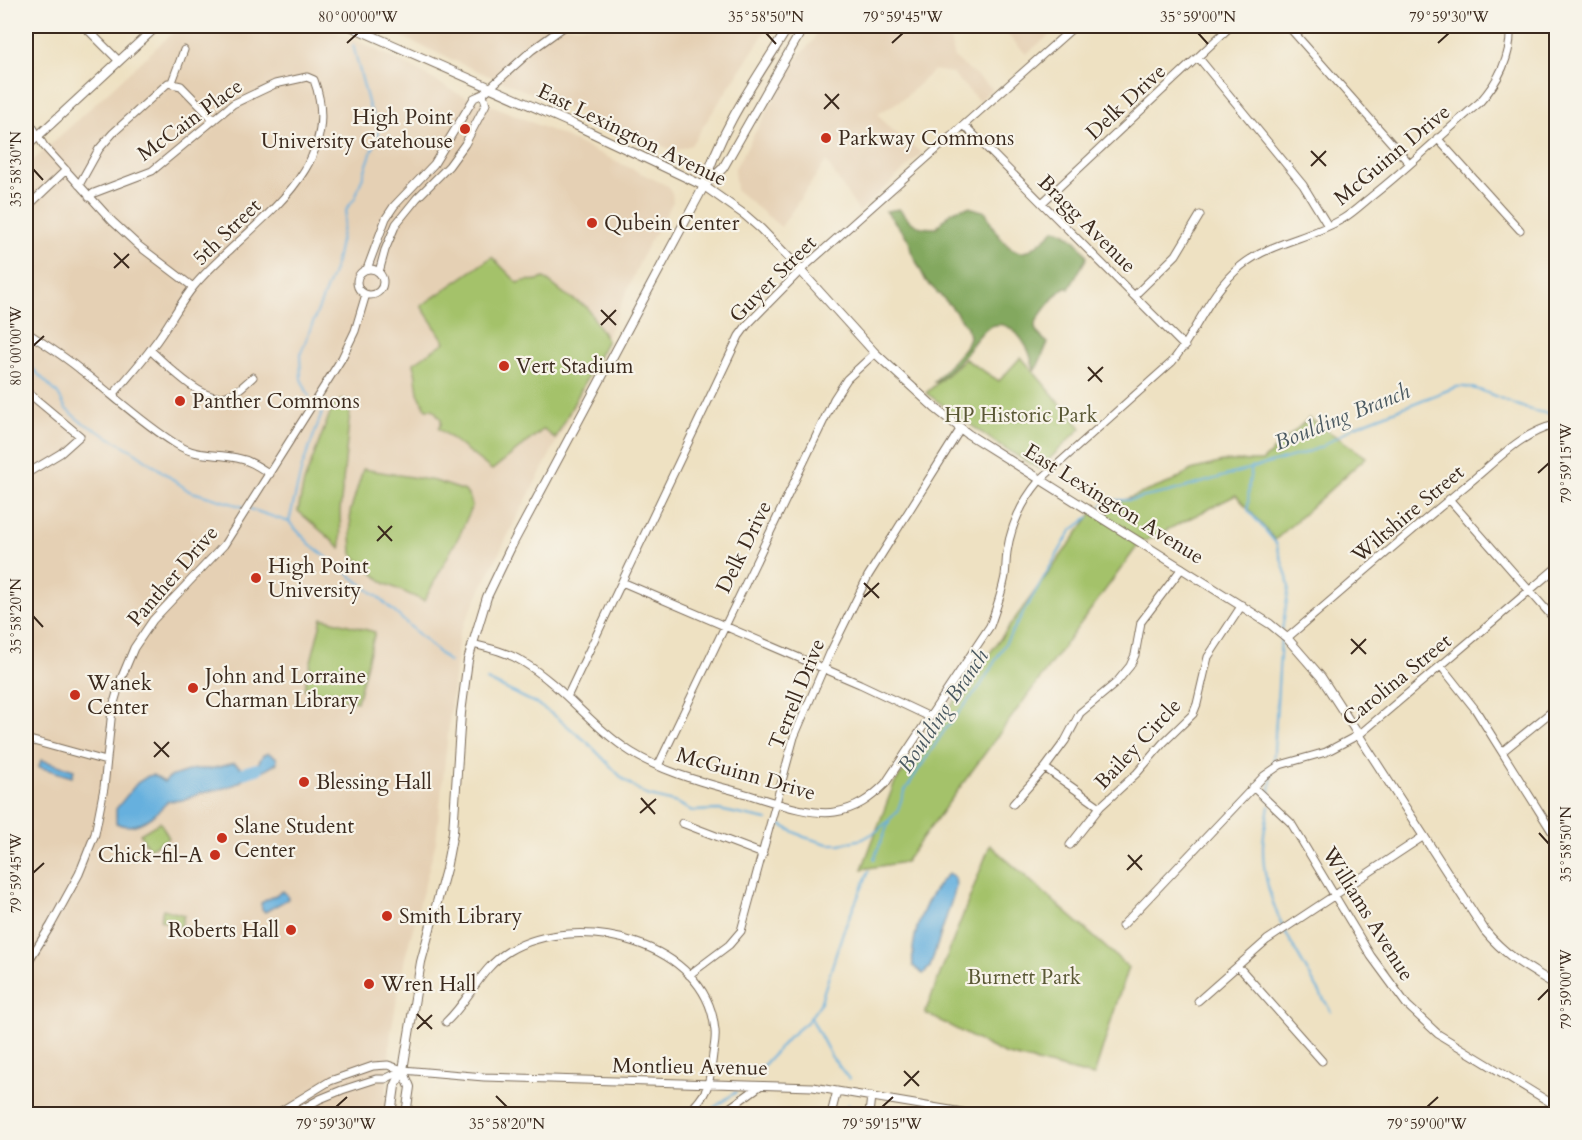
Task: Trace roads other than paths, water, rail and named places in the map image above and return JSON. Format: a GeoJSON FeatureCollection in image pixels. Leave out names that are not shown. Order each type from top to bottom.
{"type":"FeatureCollection","features":[{"type":"Feature","properties":{"kind":"main road"},"geometry":{"type":"LineString","coordinates":[[26,147],[157,26]]}},
{"type":"Feature","properties":{"kind":"main road","name":"East Lexington Avenue"},"geometry":{"type":"LineString","coordinates":[[350,26],[486,90],[575,125],[704,186],[749,219],[801,270],[875,353],[935,408],[1040,480],[1242,605],[1287,638],[1311,663],[1360,734],[1485,931],[1500,948],[1514,959],[1557,985]]}},
{"type":"Feature","properties":{"kind":"main road"},"geometry":{"type":"LineString","coordinates":[[391,1114],[395,1086],[403,1070],[421,962],[446,869],[453,832],[461,713],[472,644],[487,597],[512,545],[704,186],[711,161],[743,101],[789,26]]}},
{"type":"Feature","properties":{"kind":"main road"},"geometry":{"type":"LineString","coordinates":[[704,186],[723,168],[804,26]]}},
{"type":"Feature","properties":{"kind":"main road"},"geometry":{"type":"LineString","coordinates":[[403,1070],[410,1087],[406,1114]]}},
{"type":"Feature","properties":{"kind":"street"},"geometry":{"type":"LineString","coordinates":[[84,26],[119,61]]}},
{"type":"Feature","properties":{"kind":"street"},"geometry":{"type":"LineString","coordinates":[[367,269],[380,231],[394,206],[434,164],[474,98],[565,26]]}},
{"type":"Feature","properties":{"kind":"street","name":"Guyer Street"},"geometry":{"type":"LineString","coordinates":[[567,697],[739,336],[747,325],[801,270],[1075,26]]}},
{"type":"Feature","properties":{"kind":"street","name":"Delk Drive"},"geometry":{"type":"LineString","coordinates":[[1042,203],[1231,26]]}},
{"type":"Feature","properties":{"kind":"street"},"geometry":{"type":"LineString","coordinates":[[1288,26],[1410,164]]}},
{"type":"Feature","properties":{"kind":"street","name":"McGuinn Drive"},"geometry":{"type":"LineString","coordinates":[[472,644],[494,649],[524,662],[617,742],[658,766],[776,803],[823,813],[845,810],[862,803],[885,784],[990,626],[1000,598],[1007,550],[1018,515],[1027,496],[1040,480],[1172,362],[1185,347],[1211,299],[1240,267],[1275,245],[1313,234],[1344,218],[1479,103],[1491,90],[1505,62],[1509,47],[1510,26]]}},
{"type":"Feature","properties":{"kind":"street"},"geometry":{"type":"LineString","coordinates":[[79,185],[99,148],[112,133],[163,86],[172,82],[184,50]]}},
{"type":"Feature","properties":{"kind":"street"},"geometry":{"type":"LineString","coordinates":[[1198,57],[1303,185],[1328,226]]}},
{"type":"Feature","properties":{"kind":"street","name":"McCain Place"},"geometry":{"type":"LineString","coordinates":[[89,197],[152,171],[233,104],[256,91],[307,76],[312,78]]}},
{"type":"Feature","properties":{"kind":"street","name":"5th Street"},"geometry":{"type":"LineString","coordinates":[[113,395],[150,350],[193,287],[231,247],[280,204],[305,170],[315,150],[320,118],[320,103],[312,78]]}},
{"type":"Feature","properties":{"kind":"street"},"geometry":{"type":"LineString","coordinates":[[172,82],[187,91],[214,120]]}},
{"type":"Feature","properties":{"kind":"street"},"geometry":{"type":"LineString","coordinates":[[379,272],[390,236],[401,217],[449,166],[465,144],[486,104],[486,90]]}},
{"type":"Feature","properties":{"kind":"street"},"geometry":{"type":"LineString","coordinates":[[26,119],[44,146],[89,197],[139,246],[193,287]]}},
{"type":"Feature","properties":{"kind":"street","name":"Bragg Avenue"},"geometry":{"type":"LineString","coordinates":[[964,125],[1185,347]]}},
{"type":"Feature","properties":{"kind":"street"},"geometry":{"type":"LineString","coordinates":[[1437,138],[1520,230]]}},
{"type":"Feature","properties":{"kind":"street"},"geometry":{"type":"LineString","coordinates":[[26,208],[66,170]]}},
{"type":"Feature","properties":{"kind":"street"},"geometry":{"type":"LineString","coordinates":[[1135,295],[1176,255],[1200,215]]}},
{"type":"Feature","properties":{"kind":"street"},"geometry":{"type":"LineString","coordinates":[[371,268],[379,272],[383,280],[381,288],[375,294],[366,294],[359,290],[357,281],[359,273],[371,268]]}},
{"type":"Feature","properties":{"kind":"street","name":"Panther Drive"},"geometry":{"type":"LineString","coordinates":[[26,964],[51,925],[88,854],[101,810],[112,710],[120,679],[134,648],[153,620],[218,553],[240,520],[342,358],[355,331],[366,294]]}},
{"type":"Feature","properties":{"kind":"street"},"geometry":{"type":"LineString","coordinates":[[26,332],[58,352],[165,437],[191,452],[249,461],[270,474]]}},
{"type":"Feature","properties":{"kind":"street"},"geometry":{"type":"LineString","coordinates":[[150,350],[198,390],[209,396],[220,398],[233,393],[253,377]]}},
{"type":"Feature","properties":{"kind":"street","name":"Delk Drive"},"geometry":{"type":"LineString","coordinates":[[658,766],[834,399],[848,379],[875,353]]}},
{"type":"Feature","properties":{"kind":"street"},"geometry":{"type":"LineString","coordinates":[[26,391],[80,436],[61,453],[26,474]]}},
{"type":"Feature","properties":{"kind":"street","name":"Wiltshire Street"},"geometry":{"type":"LineString","coordinates":[[1287,638],[1524,439],[1547,427],[1557,425]]}},
{"type":"Feature","properties":{"kind":"street","name":"Terrell Drive"},"geometry":{"type":"LineString","coordinates":[[689,975],[729,945],[741,931],[794,737],[823,669],[868,576],[961,428]]}},
{"type":"Feature","properties":{"kind":"street"},"geometry":{"type":"LineString","coordinates":[[1449,500],[1557,621]]}},
{"type":"Feature","properties":{"kind":"street"},"geometry":{"type":"LineString","coordinates":[[1013,804],[1065,741],[1080,713],[1116,683],[1130,666],[1135,655],[1141,622],[1182,568]]}},
{"type":"Feature","properties":{"kind":"street","name":"Carolina Street"},"geometry":{"type":"LineString","coordinates":[[1122,926],[1264,776],[1280,765],[1326,752],[1360,734],[1557,568]]}},
{"type":"Feature","properties":{"kind":"street"},"geometry":{"type":"LineString","coordinates":[[622,582],[930,717]]}},
{"type":"Feature","properties":{"kind":"street","name":"Bailey Circle"},"geometry":{"type":"LineString","coordinates":[[1070,845],[1100,807],[1137,773],[1192,714],[1197,704],[1208,657],[1242,605]]}},
{"type":"Feature","properties":{"kind":"street"},"geometry":{"type":"LineString","coordinates":[[1441,666],[1475,709],[1557,838]]}},
{"type":"Feature","properties":{"kind":"street"},"geometry":{"type":"LineString","coordinates":[[1503,752],[1557,708]]}},
{"type":"Feature","properties":{"kind":"street"},"geometry":{"type":"LineString","coordinates":[[26,739],[106,761]]}},
{"type":"Feature","properties":{"kind":"street","name":"Bailey Circle"},"geometry":{"type":"LineString","coordinates":[[1045,768],[1100,807]]}},
{"type":"Feature","properties":{"kind":"street","name":"Williams Avenue"},"geometry":{"type":"LineString","coordinates":[[1253,787],[1291,823],[1371,956],[1407,1005],[1438,1034],[1557,1106]]}},
{"type":"Feature","properties":{"kind":"street"},"geometry":{"type":"LineString","coordinates":[[682,823],[763,854]]}},
{"type":"Feature","properties":{"kind":"street"},"geometry":{"type":"LineString","coordinates":[[1198,1001],[1267,940],[1424,836]]}},
{"type":"Feature","properties":{"kind":"street"},"geometry":{"type":"LineString","coordinates":[[446,1022],[455,1015],[475,984],[500,957],[526,942],[543,937],[579,933],[623,938],[659,953],[689,975],[705,997],[715,1034],[709,1085],[704,1097],[687,1114]]}},
{"type":"Feature","properties":{"kind":"street"},"geometry":{"type":"LineString","coordinates":[[1238,966],[1322,1061]]}},
{"type":"Feature","properties":{"kind":"street","name":"Montlieu Avenue"},"geometry":{"type":"LineString","coordinates":[[276,1114],[314,1090],[349,1073],[373,1066],[387,1065],[403,1070],[484,1077],[813,1087],[974,1114]]}},
{"type":"Feature","properties":{"kind":"street"},"geometry":{"type":"LineString","coordinates":[[293,1114],[335,1092],[376,1079],[385,1079],[403,1070]]}},
{"type":"Feature","properties":{"kind":"street"},"geometry":{"type":"LineString","coordinates":[[721,1114],[761,1085]]}},
{"type":"Feature","properties":{"kind":"street"},"geometry":{"type":"LineString","coordinates":[[831,1114],[837,1091]]}},
{"type":"Feature","properties":{"kind":"street"},"geometry":{"type":"LineString","coordinates":[[869,1114],[871,1096]]}},
{"type":"Feature","properties":{"kind":"water"},"geometry":{"type":"Polygon","coordinates":[[[268,753],[276,757],[277,763],[266,770],[259,771],[256,767],[263,755],[268,753]]]}},
{"type":"Feature","properties":{"kind":"water"},"geometry":{"type":"Polygon","coordinates":[[[41,760],[74,770],[72,777],[39,767],[41,760]]]}},
{"type":"Feature","properties":{"kind":"water"},"geometry":{"type":"Polygon","coordinates":[[[234,763],[243,770],[245,776],[242,781],[225,788],[168,801],[151,817],[138,824],[130,826],[116,823],[116,809],[137,783],[148,776],[153,775],[164,782],[170,777],[194,769],[210,769],[234,763]]]}},
{"type":"Feature","properties":{"kind":"water"},"geometry":{"type":"Polygon","coordinates":[[[949,873],[955,878],[956,887],[930,967],[923,974],[913,966],[917,928],[933,892],[949,873]]]}},
{"type":"Feature","properties":{"kind":"water"},"geometry":{"type":"Polygon","coordinates":[[[283,891],[288,899],[265,912],[262,909],[261,903],[283,891]]]}},
{"type":"Feature","properties":{"kind":"waterway"},"geometry":{"type":"LineString","coordinates":[[309,396],[301,379],[300,355],[334,270],[347,208],[355,198],[377,137],[378,128],[369,106],[353,45]]}},
{"type":"Feature","properties":{"kind":"waterway","name":"Boulding Branch"},"geometry":{"type":"LineString","coordinates":[[26,362],[58,394],[66,409],[80,421],[135,452],[189,491],[244,507]]}},
{"type":"Feature","properties":{"kind":"waterway","name":"Boulding Branch"},"geometry":{"type":"LineString","coordinates":[[1102,505],[1114,500],[1130,500],[1169,492],[1305,453],[1321,447],[1355,426],[1456,387],[1480,390],[1530,410],[1556,413]]}},
{"type":"Feature","properties":{"kind":"waterway"},"geometry":{"type":"LineString","coordinates":[[289,522],[302,467],[322,413]]}},
{"type":"Feature","properties":{"kind":"waterway"},"geometry":{"type":"LineString","coordinates":[[1252,467],[1248,510],[1276,543],[1289,587],[1282,630]]}},
{"type":"Feature","properties":{"kind":"waterway","name":"Boulding Branch"},"geometry":{"type":"LineString","coordinates":[[250,509],[289,522],[311,545],[378,597],[449,662]]}},
{"type":"Feature","properties":{"kind":"waterway","name":"Boulding Branch"},"geometry":{"type":"LineString","coordinates":[[777,823],[804,837],[828,844],[840,844],[863,839],[877,831],[890,819],[897,812],[904,792],[946,728],[981,685],[1071,531],[1089,517]]}},
{"type":"Feature","properties":{"kind":"waterway"},"geometry":{"type":"LineString","coordinates":[[1273,767],[1281,638]]}},
{"type":"Feature","properties":{"kind":"waterway","name":"Boulding Branch"},"geometry":{"type":"LineString","coordinates":[[487,680],[535,703],[555,716],[587,742],[623,779],[646,795],[677,803],[692,811],[719,810],[767,820]]}},
{"type":"Feature","properties":{"kind":"waterway"},"geometry":{"type":"LineString","coordinates":[[243,773],[257,769]]}},
{"type":"Feature","properties":{"kind":"waterway"},"geometry":{"type":"LineString","coordinates":[[1269,800],[1272,773]]}},
{"type":"Feature","properties":{"kind":"waterway"},"geometry":{"type":"LineString","coordinates":[[1269,806],[1263,847],[1264,870],[1269,891],[1286,933],[1331,1012]]}},
{"type":"Feature","properties":{"kind":"waterway"},"geometry":{"type":"LineString","coordinates":[[874,859],[889,822]]}},
{"type":"Feature","properties":{"kind":"waterway"},"geometry":{"type":"LineString","coordinates":[[752,1078],[789,1037],[807,1022],[820,1004],[843,932],[869,871]]}},
{"type":"Feature","properties":{"kind":"waterway"},"geometry":{"type":"LineString","coordinates":[[811,1018],[831,1056],[849,1079]]}},
{"type":"Feature","properties":{"kind":"waterway"},"geometry":{"type":"LineString","coordinates":[[705,1114],[736,1092]]}},
{"type":"Feature","properties":{"kind":"waterway"},"geometry":{"type":"LineString","coordinates":[[845,1114],[848,1104]]}},
{"type":"Feature","properties":{"kind":"place","name":"High Point University Gatehouse"},"geometry":{"type":"Point","coordinates":[465,129]}},
{"type":"Feature","properties":{"kind":"place","name":"Parkway Commons"},"geometry":{"type":"Point","coordinates":[826,138]}},
{"type":"Feature","properties":{"kind":"place","name":"Qubein Center"},"geometry":{"type":"Point","coordinates":[592,223]}},
{"type":"Feature","properties":{"kind":"place","name":"Vert Stadium"},"geometry":{"type":"Point","coordinates":[504,366]}},
{"type":"Feature","properties":{"kind":"place","name":"Panther Commons"},"geometry":{"type":"Point","coordinates":[180,401]}},
{"type":"Feature","properties":{"kind":"place","name":"High Point University"},"geometry":{"type":"Point","coordinates":[256,578]}},
{"type":"Feature","properties":{"kind":"place","name":"John and Lorraine Charman Library"},"geometry":{"type":"Point","coordinates":[193,688]}},
{"type":"Feature","properties":{"kind":"place","name":"Wanek Center"},"geometry":{"type":"Point","coordinates":[75,695]}},
{"type":"Feature","properties":{"kind":"place","name":"Blessing Hall"},"geometry":{"type":"Point","coordinates":[304,782]}},
{"type":"Feature","properties":{"kind":"place","name":"Slane Student Center"},"geometry":{"type":"Point","coordinates":[222,838]}},
{"type":"Feature","properties":{"kind":"place","name":"Chick-fil-A"},"geometry":{"type":"Point","coordinates":[215,855]}},
{"type":"Feature","properties":{"kind":"place","name":"Smith Library"},"geometry":{"type":"Point","coordinates":[387,916]}},
{"type":"Feature","properties":{"kind":"place","name":"Roberts Hall"},"geometry":{"type":"Point","coordinates":[291,930]}},
{"type":"Feature","properties":{"kind":"place","name":"Wren Hall"},"geometry":{"type":"Point","coordinates":[369,984]}},
{"type":"Feature","properties":{"kind":"park label","name":"HP Historic Park"},"geometry":{"type":"Point","coordinates":[1021,415]}},
{"type":"Feature","properties":{"kind":"park label","name":"Burnett Park"},"geometry":{"type":"Point","coordinates":[1024,977]}}]}
